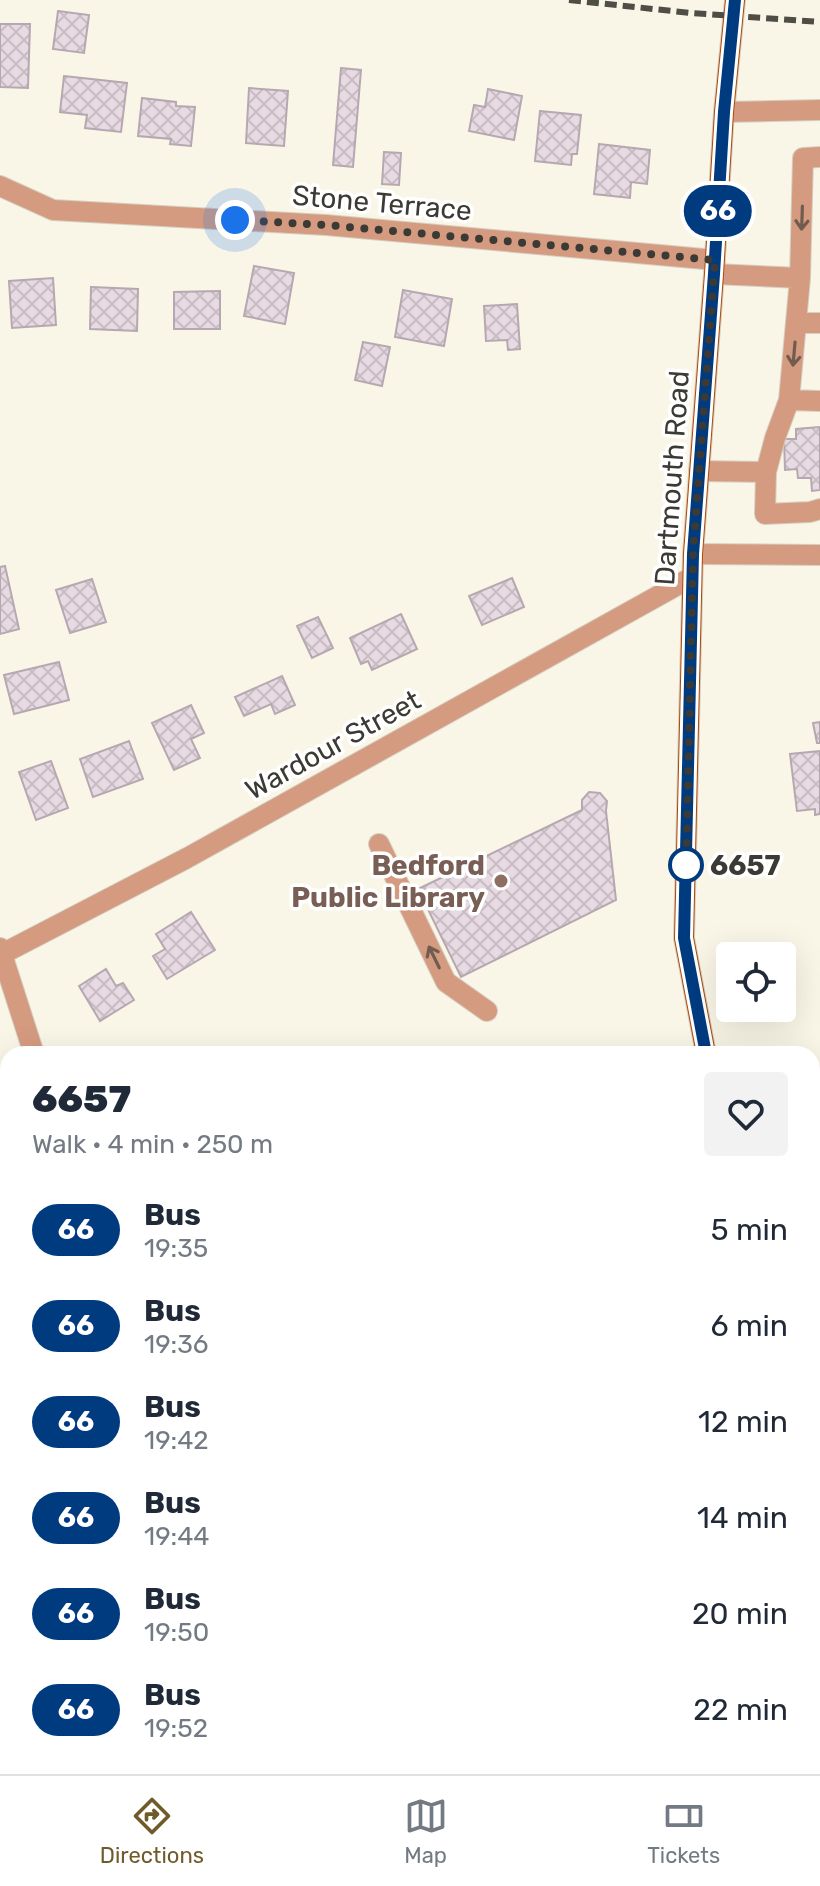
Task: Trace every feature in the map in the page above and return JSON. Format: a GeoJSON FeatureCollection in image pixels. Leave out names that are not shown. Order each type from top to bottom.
{"type":"FeatureCollection","features":[{"type":"Feature","properties":{"kind":"main road","name":"Dartmouth Road"},"geometry":{"type":"LineString","coordinates":[[704,1046],[684,938],[692,577],[724,112],[735,0]]}},
{"type":"Feature","properties":{"kind":"street"},"geometry":{"type":"LineString","coordinates":[[724,112],[820,110]]}},
{"type":"Feature","properties":{"kind":"street"},"geometry":{"type":"LineString","coordinates":[[820,157],[803,158],[800,278],[789,400],[766,472],[765,514],[820,509]]}},
{"type":"Feature","properties":{"kind":"street","name":"Stone Terrace"},"geometry":{"type":"LineString","coordinates":[[0,186],[53,210],[326,225],[800,278]]}},
{"type":"Feature","properties":{"kind":"street"},"geometry":{"type":"LineString","coordinates":[[796,323],[820,323]]}},
{"type":"Feature","properties":{"kind":"street"},"geometry":{"type":"LineString","coordinates":[[789,400],[820,401]]}},
{"type":"Feature","properties":{"kind":"street"},"geometry":{"type":"LineString","coordinates":[[699,471],[766,472]]}},
{"type":"Feature","properties":{"kind":"street"},"geometry":{"type":"LineString","coordinates":[[693,554],[820,555]]}},
{"type":"Feature","properties":{"kind":"street","name":"Wardour Street"},"geometry":{"type":"LineString","coordinates":[[1,953],[187,858],[692,577]]}},
{"type":"Feature","properties":{"kind":"street"},"geometry":{"type":"LineString","coordinates":[[379,844],[446,982],[487,1011]]}},
{"type":"Feature","properties":{"kind":"street"},"geometry":{"type":"LineString","coordinates":[[1,953],[31,1046]]}},
{"type":"Feature","properties":{"kind":"building"},"geometry":{"type":"Polygon","coordinates":[[[58,11],[89,15],[84,53],[53,49],[58,11]]]}},
{"type":"Feature","properties":{"kind":"building"},"geometry":{"type":"Polygon","coordinates":[[[0,24],[30,24],[28,88],[0,87],[0,24]]]}},
{"type":"Feature","properties":{"kind":"building"},"geometry":{"type":"Polygon","coordinates":[[[341,68],[361,70],[353,167],[333,165],[341,68]]]}},
{"type":"Feature","properties":{"kind":"building"},"geometry":{"type":"Polygon","coordinates":[[[64,76],[127,83],[121,132],[85,128],[87,115],[60,112],[64,76]]]}},
{"type":"Feature","properties":{"kind":"building"},"geometry":{"type":"Polygon","coordinates":[[[249,88],[288,91],[284,146],[246,143],[249,88]]]}},
{"type":"Feature","properties":{"kind":"building"},"geometry":{"type":"Polygon","coordinates":[[[488,89],[522,96],[514,140],[469,131],[474,105],[485,107],[488,89]]]}},
{"type":"Feature","properties":{"kind":"building"},"geometry":{"type":"Polygon","coordinates":[[[142,98],[195,107],[191,146],[170,144],[171,139],[138,136],[142,98]]]}},
{"type":"Feature","properties":{"kind":"building"},"geometry":{"type":"Polygon","coordinates":[[[540,111],[581,115],[577,154],[572,154],[571,165],[535,161],[540,111]]]}},
{"type":"Feature","properties":{"kind":"building"},"geometry":{"type":"Polygon","coordinates":[[[599,144],[650,150],[647,184],[631,182],[630,198],[594,194],[599,144]]]}},
{"type":"Feature","properties":{"kind":"building"},"geometry":{"type":"Polygon","coordinates":[[[384,152],[401,153],[399,185],[382,184],[384,152]]]}},
{"type":"Feature","properties":{"kind":"building"},"geometry":{"type":"Polygon","coordinates":[[[254,266],[294,273],[285,324],[244,316],[254,266]]]}},
{"type":"Feature","properties":{"kind":"building"},"geometry":{"type":"Polygon","coordinates":[[[53,278],[56,325],[12,328],[9,281],[53,278]]]}},
{"type":"Feature","properties":{"kind":"building"},"geometry":{"type":"Polygon","coordinates":[[[91,287],[138,289],[137,331],[90,329],[91,287]]]}},
{"type":"Feature","properties":{"kind":"building"},"geometry":{"type":"Polygon","coordinates":[[[403,290],[452,299],[444,346],[395,337],[403,290]]]}},
{"type":"Feature","properties":{"kind":"building"},"geometry":{"type":"Polygon","coordinates":[[[220,291],[220,329],[174,329],[174,292],[220,291]]]}},
{"type":"Feature","properties":{"kind":"building"},"geometry":{"type":"Polygon","coordinates":[[[517,304],[520,349],[508,350],[507,340],[486,341],[484,306],[517,304]]]}},
{"type":"Feature","properties":{"kind":"building"},"geometry":{"type":"Polygon","coordinates":[[[363,342],[390,347],[382,386],[355,380],[363,342]]]}},
{"type":"Feature","properties":{"kind":"building"},"geometry":{"type":"Polygon","coordinates":[[[820,427],[820,490],[812,491],[811,478],[798,478],[797,469],[785,470],[784,439],[796,439],[796,429],[820,427]]]}},
{"type":"Feature","properties":{"kind":"building"},"geometry":{"type":"Polygon","coordinates":[[[5,566],[19,629],[0,634],[0,567],[5,566]]]}},
{"type":"Feature","properties":{"kind":"building"},"geometry":{"type":"Polygon","coordinates":[[[512,578],[524,607],[482,625],[469,596],[512,578]]]}},
{"type":"Feature","properties":{"kind":"building"},"geometry":{"type":"Polygon","coordinates":[[[92,579],[106,622],[70,633],[56,590],[92,579]]]}},
{"type":"Feature","properties":{"kind":"building"},"geometry":{"type":"Polygon","coordinates":[[[401,614],[417,649],[372,670],[368,661],[361,664],[350,638],[401,614]]]}},
{"type":"Feature","properties":{"kind":"building"},"geometry":{"type":"Polygon","coordinates":[[[318,617],[333,648],[312,658],[297,626],[318,617]]]}},
{"type":"Feature","properties":{"kind":"building"},"geometry":{"type":"Polygon","coordinates":[[[59,662],[69,700],[14,714],[4,675],[59,662]]]}},
{"type":"Feature","properties":{"kind":"building"},"geometry":{"type":"Polygon","coordinates":[[[282,676],[295,705],[275,714],[271,704],[244,716],[235,697],[282,676]]]}},
{"type":"Feature","properties":{"kind":"building"},"geometry":{"type":"Polygon","coordinates":[[[191,705],[204,733],[191,739],[200,758],[174,770],[152,723],[191,705]]]}},
{"type":"Feature","properties":{"kind":"building"},"geometry":{"type":"Polygon","coordinates":[[[820,722],[820,743],[817,743],[813,723],[820,722]]]}},
{"type":"Feature","properties":{"kind":"building"},"geometry":{"type":"Polygon","coordinates":[[[129,741],[143,779],[93,797],[80,759],[129,741]]]}},
{"type":"Feature","properties":{"kind":"building"},"geometry":{"type":"Polygon","coordinates":[[[820,751],[820,814],[815,815],[815,809],[797,811],[790,754],[820,751]]]}},
{"type":"Feature","properties":{"kind":"building"},"geometry":{"type":"Polygon","coordinates":[[[51,761],[68,808],[36,820],[19,772],[51,761]]]}},
{"type":"Feature","properties":{"kind":"building"},"geometry":{"type":"Polygon","coordinates":[[[589,792],[600,793],[607,801],[616,900],[461,977],[418,889],[582,810],[582,800],[589,792]]]}},
{"type":"Feature","properties":{"kind":"building"},"geometry":{"type":"Polygon","coordinates":[[[191,912],[215,950],[167,979],[153,956],[165,949],[156,934],[191,912]]]}},
{"type":"Feature","properties":{"kind":"building"},"geometry":{"type":"Polygon","coordinates":[[[106,969],[116,986],[123,983],[134,1000],[100,1021],[79,986],[106,969]]]}},
{"type":"Feature","properties":{"kind":"railway"},"geometry":{"type":"LineString","coordinates":[[569,0],[820,22]]}},
{"type":"Feature","properties":{"kind":"bus line","name":"66"},"geometry":{"type":"LineString","coordinates":[[704,1046],[684,938],[693,554],[724,112],[735,0]]}},
{"type":"Feature","properties":{"kind":"place","name":"6657"},"geometry":{"type":"Point","coordinates":[686,865]}},
{"type":"Feature","properties":{"kind":"place","name":"Bedford Public Library"},"geometry":{"type":"Point","coordinates":[501,881]}},
{"type":"Feature","properties":{"kind":"route"},"geometry":{"type":"LineString","coordinates":[[235,220],[326,225],[715,260],[693,554],[686,878],[686,865]]}}]}
